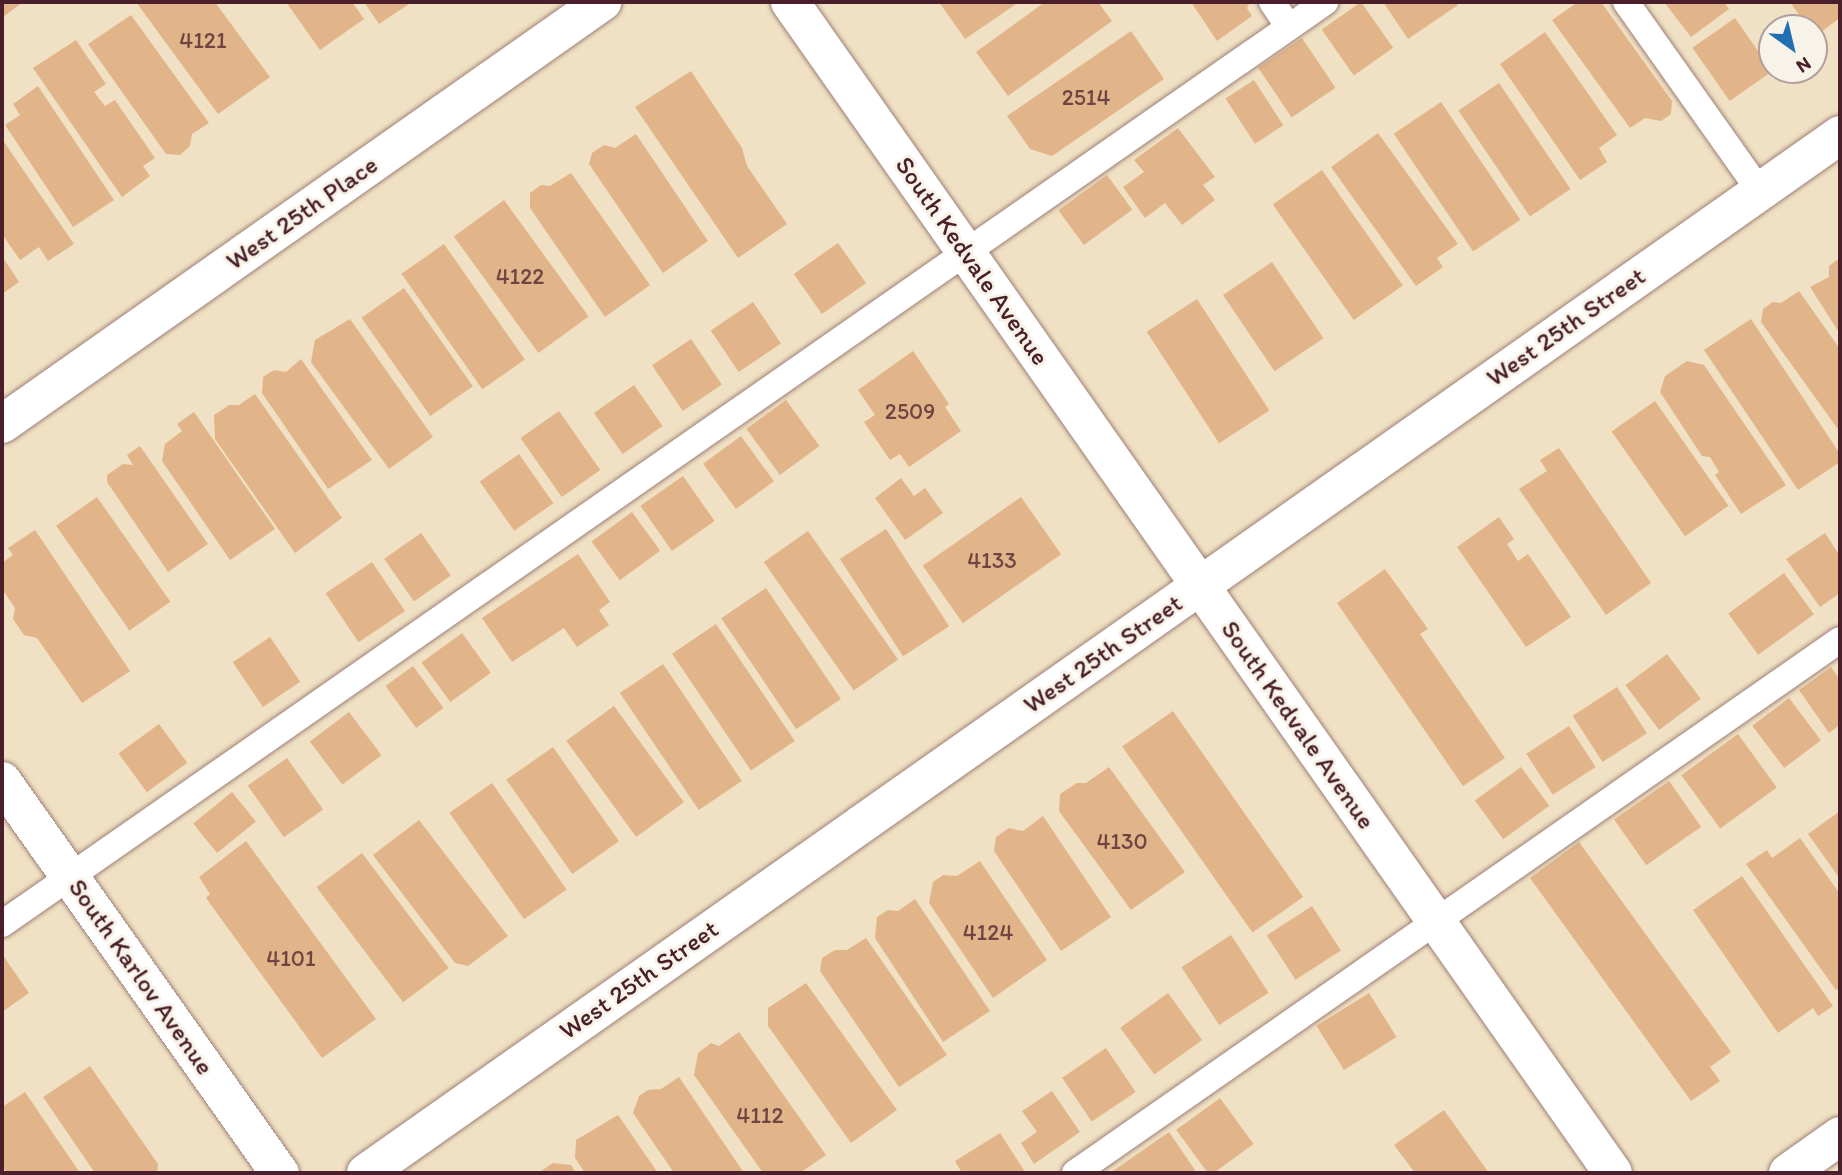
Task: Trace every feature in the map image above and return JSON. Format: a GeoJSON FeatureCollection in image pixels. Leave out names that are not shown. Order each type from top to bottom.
{"type":"FeatureCollection","features":[{"type":"Feature","properties":{"kind":"street","name":"West 25th Place"},"geometry":{"type":"LineString","coordinates":[[2,424],[602,2]]}},
{"type":"Feature","properties":{"kind":"street","name":"South Kedvale Avenue"},"geometry":{"type":"LineString","coordinates":[[790,2],[1613,1173]]}},
{"type":"Feature","properties":{"kind":"street","name":"West 25th Street"},"geometry":{"type":"LineString","coordinates":[[366,1173],[1840,135]]}},
{"type":"Feature","properties":{"kind":"street","name":"South Karlov Avenue"},"geometry":{"type":"LineString","coordinates":[[2,781],[280,1173]]}},
{"type":"Feature","properties":{"kind":"street"},"geometry":{"type":"LineString","coordinates":[[1788,1173],[1840,1136]]}},
{"type":"Feature","properties":{"kind":"lane"},"geometry":{"type":"LineString","coordinates":[[1272,2],[1289,27]]}},
{"type":"Feature","properties":{"kind":"lane"},"geometry":{"type":"LineString","coordinates":[[2,924],[1325,2]]}},
{"type":"Feature","properties":{"kind":"lane"},"geometry":{"type":"LineString","coordinates":[[1626,2],[1760,191]]}},
{"type":"Feature","properties":{"kind":"lane"},"geometry":{"type":"LineString","coordinates":[[1075,1173],[1840,640]]}},
{"type":"Feature","properties":{"kind":"building"},"geometry":{"type":"Polygon","coordinates":[[[2,2],[23,2],[3,17],[2,2]]]}},
{"type":"Feature","properties":{"kind":"building"},"geometry":{"type":"Polygon","coordinates":[[[136,2],[215,2],[270,77],[218,114],[136,2]]]}},
{"type":"Feature","properties":{"kind":"building"},"geometry":{"type":"Polygon","coordinates":[[[286,2],[352,2],[364,19],[320,50],[286,2]]]}},
{"type":"Feature","properties":{"kind":"building"},"geometry":{"type":"Polygon","coordinates":[[[364,2],[412,2],[379,24],[364,2]]]}},
{"type":"Feature","properties":{"kind":"building"},"geometry":{"type":"Polygon","coordinates":[[[939,2],[1019,2],[965,39],[939,2]]]}},
{"type":"Feature","properties":{"kind":"building"},"geometry":{"type":"Polygon","coordinates":[[[1045,2],[1098,2],[1112,21],[1008,96],[976,52],[1045,2]]]}},
{"type":"Feature","properties":{"kind":"building"},"geometry":{"type":"Polygon","coordinates":[[[1191,2],[1250,2],[1247,8],[1252,16],[1217,41],[1191,2]]]}},
{"type":"Feature","properties":{"kind":"building"},"geometry":{"type":"Polygon","coordinates":[[[1361,2],[1393,48],[1354,75],[1322,30],[1361,2]]]}},
{"type":"Feature","properties":{"kind":"building"},"geometry":{"type":"Polygon","coordinates":[[[1383,2],[1456,2],[1458,5],[1408,39],[1383,2]]]}},
{"type":"Feature","properties":{"kind":"building"},"geometry":{"type":"Polygon","coordinates":[[[1578,2],[1601,2],[1672,101],[1671,114],[1661,121],[1645,118],[1630,128],[1552,20],[1578,2]]]}},
{"type":"Feature","properties":{"kind":"building"},"geometry":{"type":"Polygon","coordinates":[[[1664,2],[1724,2],[1729,9],[1691,37],[1664,2]]]}},
{"type":"Feature","properties":{"kind":"building"},"geometry":{"type":"Polygon","coordinates":[[[1790,2],[1840,2],[1840,18],[1828,27],[1828,14],[1798,14],[1790,2]]]}},
{"type":"Feature","properties":{"kind":"building"},"geometry":{"type":"Polygon","coordinates":[[[131,15],[209,123],[192,134],[190,146],[180,155],[166,154],[88,44],[131,15]]]}},
{"type":"Feature","properties":{"kind":"building"},"geometry":{"type":"Polygon","coordinates":[[[1735,18],[1758,51],[1758,81],[1730,101],[1692,48],[1735,18]]]}},
{"type":"Feature","properties":{"kind":"building"},"geometry":{"type":"Polygon","coordinates":[[[1131,31],[1164,79],[1052,156],[1030,149],[1007,116],[1131,31]]]}},
{"type":"Feature","properties":{"kind":"building"},"geometry":{"type":"Polygon","coordinates":[[[1545,32],[1617,135],[1599,148],[1607,162],[1580,180],[1500,64],[1545,32]]]}},
{"type":"Feature","properties":{"kind":"building"},"geometry":{"type":"Polygon","coordinates":[[[1302,38],[1336,88],[1292,117],[1258,68],[1302,38]]]}},
{"type":"Feature","properties":{"kind":"building"},"geometry":{"type":"Polygon","coordinates":[[[76,40],[106,84],[94,92],[105,106],[115,100],[155,158],[143,166],[150,176],[122,197],[33,68],[76,40]]]}},
{"type":"Feature","properties":{"kind":"building"},"geometry":{"type":"Polygon","coordinates":[[[691,71],[742,148],[747,166],[787,224],[738,258],[635,107],[691,71]]]}},
{"type":"Feature","properties":{"kind":"building"},"geometry":{"type":"Polygon","coordinates":[[[1254,80],[1283,125],[1255,144],[1225,99],[1254,80]]]}},
{"type":"Feature","properties":{"kind":"building"},"geometry":{"type":"Polygon","coordinates":[[[1499,83],[1571,189],[1530,217],[1458,110],[1499,83]]]}},
{"type":"Feature","properties":{"kind":"building"},"geometry":{"type":"Polygon","coordinates":[[[38,86],[114,200],[73,227],[5,125],[20,115],[13,104],[38,86]]]}},
{"type":"Feature","properties":{"kind":"building"},"geometry":{"type":"Polygon","coordinates":[[[1441,102],[1520,220],[1473,252],[1394,134],[1441,102]]]}},
{"type":"Feature","properties":{"kind":"building"},"geometry":{"type":"Polygon","coordinates":[[[1178,128],[1215,177],[1203,185],[1215,200],[1182,225],[1165,203],[1145,218],[1123,187],[1144,172],[1134,160],[1178,128]]]}},
{"type":"Feature","properties":{"kind":"building"},"geometry":{"type":"Polygon","coordinates":[[[1378,133],[1458,244],[1437,258],[1443,267],[1416,286],[1331,167],[1378,133]]]}},
{"type":"Feature","properties":{"kind":"building"},"geometry":{"type":"Polygon","coordinates":[[[636,134],[708,241],[663,273],[589,164],[592,153],[604,145],[615,148],[636,134]]]}},
{"type":"Feature","properties":{"kind":"building"},"geometry":{"type":"Polygon","coordinates":[[[2,139],[74,244],[48,261],[39,247],[20,260],[2,234],[2,139]]]}},
{"type":"Feature","properties":{"kind":"building"},"geometry":{"type":"Polygon","coordinates":[[[1322,170],[1403,286],[1354,320],[1273,204],[1322,170]]]}},
{"type":"Feature","properties":{"kind":"building"},"geometry":{"type":"Polygon","coordinates":[[[571,173],[650,285],[605,317],[530,208],[530,193],[541,185],[550,186],[571,173]]]}},
{"type":"Feature","properties":{"kind":"building"},"geometry":{"type":"Polygon","coordinates":[[[1107,175],[1132,210],[1084,245],[1058,210],[1107,175]]]}},
{"type":"Feature","properties":{"kind":"building"},"geometry":{"type":"Polygon","coordinates":[[[504,200],[589,316],[538,353],[454,236],[504,200]]]}},
{"type":"Feature","properties":{"kind":"building"},"geometry":{"type":"Polygon","coordinates":[[[838,243],[866,283],[822,314],[794,274],[838,243]]]}},
{"type":"Feature","properties":{"kind":"building"},"geometry":{"type":"Polygon","coordinates":[[[444,244],[525,360],[482,389],[401,274],[444,244]]]}},
{"type":"Feature","properties":{"kind":"building"},"geometry":{"type":"Polygon","coordinates":[[[2,256],[19,282],[2,294],[2,256]]]}},
{"type":"Feature","properties":{"kind":"building"},"geometry":{"type":"Polygon","coordinates":[[[1837,260],[1840,262],[1840,334],[1810,287],[1829,277],[1829,266],[1837,260]]]}},
{"type":"Feature","properties":{"kind":"building"},"geometry":{"type":"Polygon","coordinates":[[[1272,262],[1323,338],[1275,371],[1223,295],[1272,262]]]}},
{"type":"Feature","properties":{"kind":"building"},"geometry":{"type":"Polygon","coordinates":[[[404,288],[473,386],[430,416],[361,318],[404,288]]]}},
{"type":"Feature","properties":{"kind":"building"},"geometry":{"type":"Polygon","coordinates":[[[1799,291],[1840,349],[1840,432],[1761,322],[1763,309],[1773,302],[1781,303],[1799,291]]]}},
{"type":"Feature","properties":{"kind":"building"},"geometry":{"type":"Polygon","coordinates":[[[1197,299],[1269,411],[1219,443],[1147,332],[1197,299]]]}},
{"type":"Feature","properties":{"kind":"building"},"geometry":{"type":"Polygon","coordinates":[[[753,302],[781,343],[739,372],[711,331],[753,302]]]}},
{"type":"Feature","properties":{"kind":"building"},"geometry":{"type":"Polygon","coordinates":[[[350,319],[433,437],[389,469],[311,362],[315,340],[350,319]]]}},
{"type":"Feature","properties":{"kind":"building"},"geometry":{"type":"Polygon","coordinates":[[[1751,319],[1840,454],[1840,462],[1798,490],[1704,350],[1751,319]]]}},
{"type":"Feature","properties":{"kind":"building"},"geometry":{"type":"Polygon","coordinates":[[[691,339],[722,385],[683,411],[652,365],[691,339]]]}},
{"type":"Feature","properties":{"kind":"building"},"geometry":{"type":"Polygon","coordinates":[[[913,351],[949,404],[945,407],[961,431],[909,467],[900,454],[890,460],[864,422],[875,415],[858,390],[913,351]]]}},
{"type":"Feature","properties":{"kind":"building"},"geometry":{"type":"Polygon","coordinates":[[[301,359],[372,460],[328,489],[262,393],[263,377],[274,370],[286,372],[301,359]]]}},
{"type":"Feature","properties":{"kind":"building"},"geometry":{"type":"Polygon","coordinates":[[[1687,361],[1704,365],[1786,485],[1741,514],[1715,475],[1719,472],[1710,457],[1702,456],[1660,392],[1665,376],[1687,361]]]}},
{"type":"Feature","properties":{"kind":"building"},"geometry":{"type":"Polygon","coordinates":[[[634,385],[663,426],[623,454],[594,413],[634,385]]]}},
{"type":"Feature","properties":{"kind":"building"},"geometry":{"type":"Polygon","coordinates":[[[255,394],[342,518],[295,553],[215,439],[214,415],[229,405],[239,405],[255,394]]]}},
{"type":"Feature","properties":{"kind":"building"},"geometry":{"type":"Polygon","coordinates":[[[786,400],[820,446],[780,475],[746,429],[786,400]]]}},
{"type":"Feature","properties":{"kind":"building"},"geometry":{"type":"Polygon","coordinates":[[[1655,401],[1728,506],[1685,536],[1612,431],[1655,401]]]}},
{"type":"Feature","properties":{"kind":"building"},"geometry":{"type":"Polygon","coordinates":[[[559,411],[600,470],[562,497],[520,438],[559,411]]]}},
{"type":"Feature","properties":{"kind":"building"},"geometry":{"type":"Polygon","coordinates":[[[194,412],[275,529],[230,560],[162,461],[165,444],[182,431],[177,424],[194,412]]]}},
{"type":"Feature","properties":{"kind":"building"},"geometry":{"type":"Polygon","coordinates":[[[741,436],[774,481],[736,509],[703,464],[741,436]]]}},
{"type":"Feature","properties":{"kind":"building"},"geometry":{"type":"Polygon","coordinates":[[[140,446],[208,544],[168,572],[107,482],[107,475],[123,464],[133,465],[127,455],[140,446]]]}},
{"type":"Feature","properties":{"kind":"building"},"geometry":{"type":"Polygon","coordinates":[[[1559,448],[1651,583],[1606,615],[1519,489],[1547,471],[1540,460],[1559,448]]]}},
{"type":"Feature","properties":{"kind":"building"},"geometry":{"type":"Polygon","coordinates":[[[519,454],[553,503],[514,531],[480,482],[519,454]]]}},
{"type":"Feature","properties":{"kind":"building"},"geometry":{"type":"Polygon","coordinates":[[[683,476],[715,521],[672,551],[640,506],[683,476]]]}},
{"type":"Feature","properties":{"kind":"building"},"geometry":{"type":"Polygon","coordinates":[[[901,478],[914,496],[925,488],[943,513],[905,540],[875,498],[901,478]]]}},
{"type":"Feature","properties":{"kind":"building"},"geometry":{"type":"Polygon","coordinates":[[[97,497],[170,602],[129,631],[56,526],[97,497]]]}},
{"type":"Feature","properties":{"kind":"building"},"geometry":{"type":"Polygon","coordinates":[[[1021,497],[1061,554],[963,623],[923,566],[1021,497]]]}},
{"type":"Feature","properties":{"kind":"building"},"geometry":{"type":"Polygon","coordinates":[[[632,512],[660,551],[620,580],[592,541],[632,512]]]}},
{"type":"Feature","properties":{"kind":"building"},"geometry":{"type":"Polygon","coordinates":[[[1499,517],[1514,539],[1507,544],[1518,561],[1528,554],[1571,617],[1526,647],[1457,547],[1499,517]]]}},
{"type":"Feature","properties":{"kind":"building"},"geometry":{"type":"Polygon","coordinates":[[[886,529],[949,626],[903,656],[840,559],[886,529]]]}},
{"type":"Feature","properties":{"kind":"building"},"geometry":{"type":"Polygon","coordinates":[[[35,530],[130,671],[82,703],[37,638],[24,635],[13,619],[15,608],[2,589],[2,563],[13,555],[8,548],[35,530]]]}},
{"type":"Feature","properties":{"kind":"building"},"geometry":{"type":"Polygon","coordinates":[[[808,531],[898,660],[854,691],[764,562],[808,531]]]}},
{"type":"Feature","properties":{"kind":"building"},"geometry":{"type":"Polygon","coordinates":[[[421,533],[451,576],[414,601],[384,559],[421,533]]]}},
{"type":"Feature","properties":{"kind":"building"},"geometry":{"type":"Polygon","coordinates":[[[1825,533],[1840,556],[1840,593],[1820,607],[1786,559],[1825,533]]]}},
{"type":"Feature","properties":{"kind":"building"},"geometry":{"type":"Polygon","coordinates":[[[578,554],[610,602],[599,610],[609,625],[577,647],[564,628],[512,662],[482,618],[578,554]]]}},
{"type":"Feature","properties":{"kind":"building"},"geometry":{"type":"Polygon","coordinates":[[[372,562],[405,611],[359,642],[326,593],[372,562]]]}},
{"type":"Feature","properties":{"kind":"building"},"geometry":{"type":"Polygon","coordinates":[[[1385,569],[1428,629],[1420,634],[1505,758],[1463,786],[1337,603],[1385,569]]]}},
{"type":"Feature","properties":{"kind":"building"},"geometry":{"type":"Polygon","coordinates":[[[1784,573],[1814,614],[1758,655],[1728,614],[1784,573]]]}},
{"type":"Feature","properties":{"kind":"building"},"geometry":{"type":"Polygon","coordinates":[[[766,588],[841,699],[796,729],[721,618],[766,588]]]}},
{"type":"Feature","properties":{"kind":"building"},"geometry":{"type":"Polygon","coordinates":[[[716,624],[795,741],[751,771],[672,654],[716,624]]]}},
{"type":"Feature","properties":{"kind":"building"},"geometry":{"type":"Polygon","coordinates":[[[462,633],[491,673],[450,702],[422,662],[462,633]]]}},
{"type":"Feature","properties":{"kind":"building"},"geometry":{"type":"Polygon","coordinates":[[[270,637],[300,682],[263,707],[233,662],[270,637]]]}},
{"type":"Feature","properties":{"kind":"building"},"geometry":{"type":"Polygon","coordinates":[[[1667,654],[1701,699],[1659,730],[1625,685],[1667,654]]]}},
{"type":"Feature","properties":{"kind":"building"},"geometry":{"type":"Polygon","coordinates":[[[663,664],[742,781],[699,810],[620,693],[663,664]]]}},
{"type":"Feature","properties":{"kind":"building"},"geometry":{"type":"Polygon","coordinates":[[[413,666],[444,708],[416,728],[385,686],[413,666]]]}},
{"type":"Feature","properties":{"kind":"building"},"geometry":{"type":"Polygon","coordinates":[[[1831,667],[1840,680],[1840,725],[1829,733],[1799,690],[1831,667]]]}},
{"type":"Feature","properties":{"kind":"building"},"geometry":{"type":"Polygon","coordinates":[[[1617,687],[1647,733],[1603,762],[1573,716],[1617,687]]]}},
{"type":"Feature","properties":{"kind":"building"},"geometry":{"type":"Polygon","coordinates":[[[1789,698],[1821,740],[1784,768],[1752,726],[1789,698]]]}},
{"type":"Feature","properties":{"kind":"building"},"geometry":{"type":"Polygon","coordinates":[[[614,706],[684,802],[636,837],[566,741],[614,706]]]}},
{"type":"Feature","properties":{"kind":"building"},"geometry":{"type":"Polygon","coordinates":[[[1173,711],[1303,897],[1252,933],[1122,747],[1173,711]]]}},
{"type":"Feature","properties":{"kind":"building"},"geometry":{"type":"Polygon","coordinates":[[[349,712],[381,755],[342,785],[310,741],[349,712]]]}},
{"type":"Feature","properties":{"kind":"building"},"geometry":{"type":"Polygon","coordinates":[[[159,724],[187,763],[147,792],[119,753],[159,724]]]}},
{"type":"Feature","properties":{"kind":"building"},"geometry":{"type":"Polygon","coordinates":[[[1569,726],[1596,767],[1553,795],[1526,754],[1569,726]]]}},
{"type":"Feature","properties":{"kind":"building"},"geometry":{"type":"Polygon","coordinates":[[[1738,734],[1777,787],[1720,829],[1681,775],[1738,734]]]}},
{"type":"Feature","properties":{"kind":"building"},"geometry":{"type":"Polygon","coordinates":[[[553,747],[619,841],[572,874],[506,780],[553,747]]]}},
{"type":"Feature","properties":{"kind":"building"},"geometry":{"type":"Polygon","coordinates":[[[287,758],[323,810],[284,837],[248,786],[287,758]]]}},
{"type":"Feature","properties":{"kind":"building"},"geometry":{"type":"Polygon","coordinates":[[[1109,767],[1185,872],[1131,910],[1059,811],[1060,794],[1077,783],[1086,783],[1109,767]]]}},
{"type":"Feature","properties":{"kind":"building"},"geometry":{"type":"Polygon","coordinates":[[[1521,767],[1549,806],[1503,839],[1475,801],[1521,767]]]}},
{"type":"Feature","properties":{"kind":"building"},"geometry":{"type":"Polygon","coordinates":[[[1669,781],[1701,827],[1646,865],[1614,819],[1669,781]]]}},
{"type":"Feature","properties":{"kind":"building"},"geometry":{"type":"Polygon","coordinates":[[[492,783],[567,889],[524,919],[449,813],[492,783]]]}},
{"type":"Feature","properties":{"kind":"building"},"geometry":{"type":"Polygon","coordinates":[[[232,792],[256,822],[217,853],[193,823],[232,792]]]}},
{"type":"Feature","properties":{"kind":"building"},"geometry":{"type":"Polygon","coordinates":[[[1840,811],[1840,879],[1808,834],[1840,811]]]}},
{"type":"Feature","properties":{"kind":"building"},"geometry":{"type":"Polygon","coordinates":[[[1043,816],[1111,917],[1061,951],[994,851],[996,837],[1009,828],[1023,831],[1043,816]]]}},
{"type":"Feature","properties":{"kind":"building"},"geometry":{"type":"Polygon","coordinates":[[[419,820],[508,936],[468,966],[455,963],[373,855],[419,820]]]}},
{"type":"Feature","properties":{"kind":"building"},"geometry":{"type":"Polygon","coordinates":[[[1800,838],[1840,894],[1840,988],[1836,990],[1746,864],[1767,850],[1772,858],[1800,838]]]}},
{"type":"Feature","properties":{"kind":"building"},"geometry":{"type":"Polygon","coordinates":[[[246,841],[376,1019],[322,1058],[206,898],[210,894],[199,877],[246,841]]]}},
{"type":"Feature","properties":{"kind":"building"},"geometry":{"type":"Polygon","coordinates":[[[1579,842],[1731,1052],[1710,1067],[1720,1081],[1691,1101],[1530,878],[1579,842]]]}},
{"type":"Feature","properties":{"kind":"building"},"geometry":{"type":"Polygon","coordinates":[[[362,853],[449,968],[403,1002],[316,887],[362,853]]]}},
{"type":"Feature","properties":{"kind":"building"},"geometry":{"type":"Polygon","coordinates":[[[980,861],[1047,960],[993,998],[929,903],[933,882],[943,875],[957,876],[980,861]]]}},
{"type":"Feature","properties":{"kind":"building"},"geometry":{"type":"Polygon","coordinates":[[[1742,876],[1833,1006],[1818,1016],[1813,1008],[1778,1033],[1693,910],[1742,876]]]}},
{"type":"Feature","properties":{"kind":"building"},"geometry":{"type":"Polygon","coordinates":[[[915,899],[990,1011],[943,1042],[875,938],[877,917],[888,910],[898,911],[915,899]]]}},
{"type":"Feature","properties":{"kind":"building"},"geometry":{"type":"Polygon","coordinates":[[[1312,906],[1341,950],[1296,980],[1267,935],[1312,906]]]}},
{"type":"Feature","properties":{"kind":"building"},"geometry":{"type":"Polygon","coordinates":[[[1231,935],[1269,993],[1219,1025],[1182,967],[1231,935]]]}},
{"type":"Feature","properties":{"kind":"building"},"geometry":{"type":"Polygon","coordinates":[[[866,938],[947,1055],[899,1087],[820,971],[822,958],[835,950],[847,950],[866,938]]]}},
{"type":"Feature","properties":{"kind":"building"},"geometry":{"type":"Polygon","coordinates":[[[2,954],[29,993],[2,1012],[2,954]]]}},
{"type":"Feature","properties":{"kind":"building"},"geometry":{"type":"Polygon","coordinates":[[[806,983],[897,1110],[851,1143],[768,1026],[768,1008],[806,983]]]}},
{"type":"Feature","properties":{"kind":"building"},"geometry":{"type":"Polygon","coordinates":[[[1168,993],[1202,1040],[1154,1075],[1120,1028],[1168,993]]]}},
{"type":"Feature","properties":{"kind":"building"},"geometry":{"type":"Polygon","coordinates":[[[1369,993],[1397,1037],[1344,1070],[1316,1026],[1369,993]]]}},
{"type":"Feature","properties":{"kind":"building"},"geometry":{"type":"Polygon","coordinates":[[[739,1032],[826,1155],[800,1173],[763,1173],[694,1075],[698,1053],[711,1043],[719,1046],[739,1032]]]}},
{"type":"Feature","properties":{"kind":"building"},"geometry":{"type":"Polygon","coordinates":[[[1106,1048],[1136,1092],[1092,1122],[1062,1078],[1106,1048]]]}},
{"type":"Feature","properties":{"kind":"building"},"geometry":{"type":"Polygon","coordinates":[[[90,1066],[158,1164],[157,1173],[95,1173],[43,1097],[90,1066]]]}},
{"type":"Feature","properties":{"kind":"building"},"geometry":{"type":"Polygon","coordinates":[[[679,1077],[744,1173],[674,1173],[633,1113],[639,1096],[648,1090],[661,1089],[679,1077]]]}},
{"type":"Feature","properties":{"kind":"building"},"geometry":{"type":"Polygon","coordinates":[[[1052,1091],[1080,1132],[1034,1164],[1021,1143],[1037,1132],[1022,1111],[1052,1091]]]}},
{"type":"Feature","properties":{"kind":"building"},"geometry":{"type":"Polygon","coordinates":[[[25,1092],[80,1173],[7,1173],[2,1166],[2,1107],[25,1092]]]}},
{"type":"Feature","properties":{"kind":"building"},"geometry":{"type":"Polygon","coordinates":[[[1220,1098],[1254,1144],[1214,1173],[1208,1173],[1176,1130],[1220,1098]]]}},
{"type":"Feature","properties":{"kind":"building"},"geometry":{"type":"Polygon","coordinates":[[[1444,1110],[1489,1173],[1415,1173],[1394,1145],[1444,1110]]]}},
{"type":"Feature","properties":{"kind":"building"},"geometry":{"type":"Polygon","coordinates":[[[618,1115],[658,1173],[585,1173],[575,1158],[576,1140],[618,1115]]]}},
{"type":"Feature","properties":{"kind":"building"},"geometry":{"type":"Polygon","coordinates":[[[1169,1132],[1195,1170],[1190,1173],[1110,1173],[1169,1132]]]}},
{"type":"Feature","properties":{"kind":"building"},"geometry":{"type":"Polygon","coordinates":[[[1000,1133],[1025,1172],[962,1173],[955,1161],[1000,1133]]]}},
{"type":"Feature","properties":{"kind":"building"},"geometry":{"type":"Polygon","coordinates":[[[553,1163],[571,1165],[576,1173],[538,1173],[553,1163]]]}}]}
